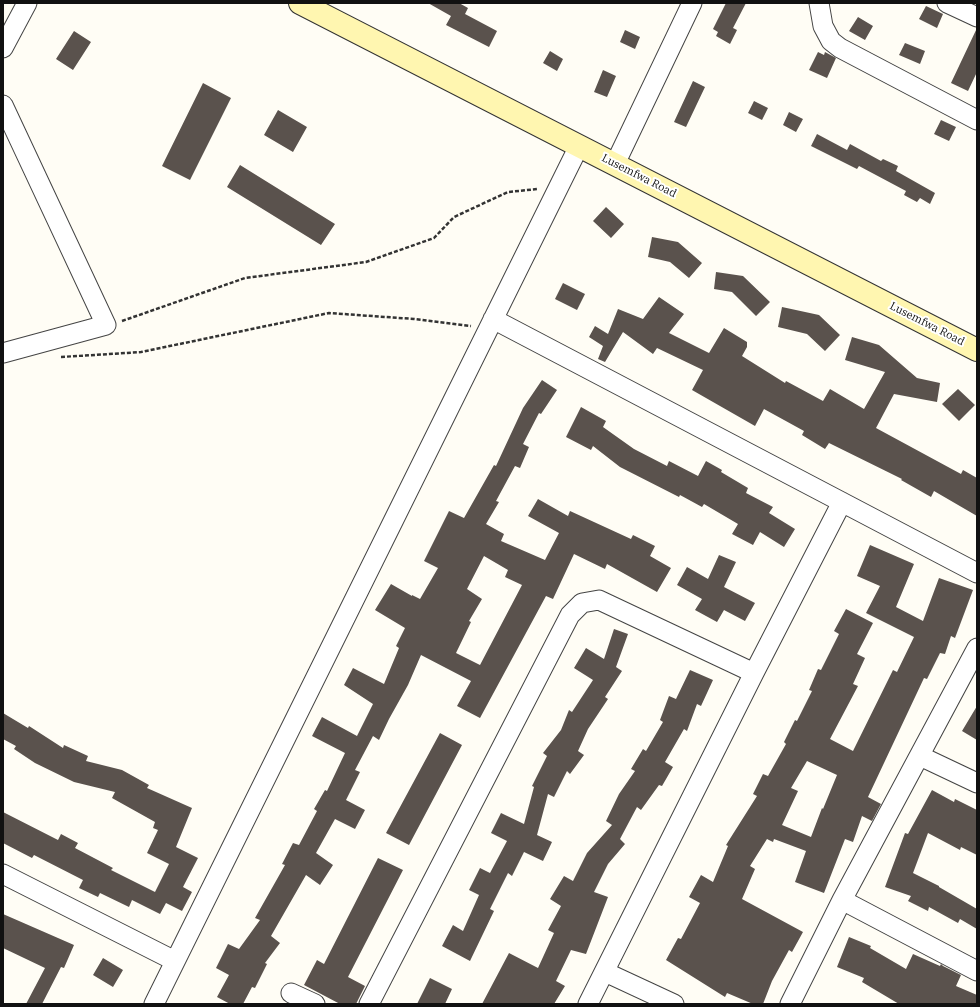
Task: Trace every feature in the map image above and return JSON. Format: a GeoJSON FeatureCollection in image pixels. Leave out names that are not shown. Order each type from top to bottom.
{"type":"FeatureCollection","features":[{"type":"Feature","properties":{"kind":"street"},"geometry":{"type":"LineString","coordinates":[[3,48],[27,3]]}},
{"type":"Feature","properties":{"kind":"street","name":"Lusemfwa Road"},"geometry":{"type":"LineString","coordinates":[[300,3],[977,350]]}},
{"type":"Feature","properties":{"kind":"street"},"geometry":{"type":"LineString","coordinates":[[615,164],[692,3]]}},
{"type":"Feature","properties":{"kind":"street"},"geometry":{"type":"LineString","coordinates":[[819,3],[823,26],[831,41],[840,48],[977,120]]}},
{"type":"Feature","properties":{"kind":"street"},"geometry":{"type":"LineString","coordinates":[[947,3],[977,17]]}},
{"type":"Feature","properties":{"kind":"street"},"geometry":{"type":"LineString","coordinates":[[3,105],[106,325],[3,353]]}},
{"type":"Feature","properties":{"kind":"street"},"geometry":{"type":"LineString","coordinates":[[154,1004],[579,146]]}},
{"type":"Feature","properties":{"kind":"street"},"geometry":{"type":"LineString","coordinates":[[490,326],[842,502],[977,573]]}},
{"type":"Feature","properties":{"kind":"street"},"geometry":{"type":"LineString","coordinates":[[588,1004],[754,673],[842,502]]}},
{"type":"Feature","properties":{"kind":"street"},"geometry":{"type":"LineString","coordinates":[[370,1004],[570,615],[582,602],[599,600],[754,673]]}},
{"type":"Feature","properties":{"kind":"street"},"geometry":{"type":"LineString","coordinates":[[790,1004],[842,900],[977,648]]}},
{"type":"Feature","properties":{"kind":"street"},"geometry":{"type":"LineString","coordinates":[[920,756],[977,783]]}},
{"type":"Feature","properties":{"kind":"street"},"geometry":{"type":"LineString","coordinates":[[3,874],[175,961]]}},
{"type":"Feature","properties":{"kind":"street"},"geometry":{"type":"LineString","coordinates":[[842,900],[977,971]]}},
{"type":"Feature","properties":{"kind":"street"},"geometry":{"type":"LineString","coordinates":[[605,972],[674,1004]]}},
{"type":"Feature","properties":{"kind":"street"},"geometry":{"type":"LineString","coordinates":[[292,993],[315,1004]]}},
{"type":"Feature","properties":{"kind":"path"},"geometry":{"type":"LineString","coordinates":[[106,325],[245,278],[366,262],[434,238],[454,217],[508,192],[559,187]]}},
{"type":"Feature","properties":{"kind":"path"},"geometry":{"type":"LineString","coordinates":[[57,357],[141,352],[329,313],[490,326]]}},
{"type":"Feature","properties":{"kind":"building"},"geometry":{"type":"Polygon","coordinates":[[[428,3],[459,3],[468,8],[465,14],[497,31],[489,47],[446,25],[451,16],[428,3]]]}},
{"type":"Feature","properties":{"kind":"building"},"geometry":{"type":"Polygon","coordinates":[[[726,3],[746,3],[733,28],[737,30],[730,44],[716,36],[718,32],[713,29],[726,3]]]}},
{"type":"Feature","properties":{"kind":"building"},"geometry":{"type":"Polygon","coordinates":[[[926,6],[943,14],[937,28],[919,19],[926,6]]]}},
{"type":"Feature","properties":{"kind":"building"},"geometry":{"type":"Polygon","coordinates":[[[858,17],[873,26],[865,40],[849,31],[858,17]]]}},
{"type":"Feature","properties":{"kind":"building"},"geometry":{"type":"Polygon","coordinates":[[[977,28],[977,72],[968,91],[951,83],[977,28]]]}},
{"type":"Feature","properties":{"kind":"building"},"geometry":{"type":"Polygon","coordinates":[[[625,30],[640,37],[635,49],[620,42],[625,30]]]}},
{"type":"Feature","properties":{"kind":"building"},"geometry":{"type":"Polygon","coordinates":[[[74,31],[91,42],[73,70],[56,59],[74,31]]]}},
{"type":"Feature","properties":{"kind":"building"},"geometry":{"type":"Polygon","coordinates":[[[905,43],[925,51],[920,64],[899,55],[905,43]]]}},
{"type":"Feature","properties":{"kind":"building"},"geometry":{"type":"Polygon","coordinates":[[[550,51],[563,59],[557,71],[543,63],[550,51]]]}},
{"type":"Feature","properties":{"kind":"building"},"geometry":{"type":"Polygon","coordinates":[[[818,52],[824,55],[825,52],[836,58],[827,78],[809,70],[818,52]]]}},
{"type":"Feature","properties":{"kind":"building"},"geometry":{"type":"Polygon","coordinates":[[[603,70],[616,76],[607,97],[594,92],[603,70]]]}},
{"type":"Feature","properties":{"kind":"building"},"geometry":{"type":"Polygon","coordinates":[[[693,81],[705,87],[686,127],[674,122],[693,81]]]}},
{"type":"Feature","properties":{"kind":"building"},"geometry":{"type":"Polygon","coordinates":[[[203,83],[231,98],[190,180],[162,166],[203,83]]]}},
{"type":"Feature","properties":{"kind":"building"},"geometry":{"type":"Polygon","coordinates":[[[754,101],[768,108],[762,120],[748,113],[754,101]]]}},
{"type":"Feature","properties":{"kind":"building"},"geometry":{"type":"Polygon","coordinates":[[[278,110],[307,127],[293,152],[264,135],[278,110]]]}},
{"type":"Feature","properties":{"kind":"building"},"geometry":{"type":"Polygon","coordinates":[[[789,112],[803,119],[796,132],[783,125],[789,112]]]}},
{"type":"Feature","properties":{"kind":"building"},"geometry":{"type":"Polygon","coordinates":[[[941,120],[956,127],[949,141],[934,134],[941,120]]]}},
{"type":"Feature","properties":{"kind":"building"},"geometry":{"type":"Polygon","coordinates":[[[817,134],[847,150],[850,144],[881,161],[883,159],[898,166],[896,171],[935,193],[930,204],[920,198],[917,202],[904,195],[906,191],[859,166],[857,169],[811,146],[817,134]]]}},
{"type":"Feature","properties":{"kind":"building"},"geometry":{"type":"Polygon","coordinates":[[[240,165],[335,224],[321,245],[227,187],[240,165]]]}},
{"type":"Feature","properties":{"kind":"building"},"geometry":{"type":"Polygon","coordinates":[[[606,207],[624,224],[611,238],[593,221],[606,207]]]}},
{"type":"Feature","properties":{"kind":"building"},"geometry":{"type":"Polygon","coordinates":[[[652,237],[678,242],[702,263],[689,278],[670,262],[648,257],[652,237]]]}},
{"type":"Feature","properties":{"kind":"building"},"geometry":{"type":"Polygon","coordinates":[[[716,272],[743,276],[770,302],[756,316],[732,292],[714,289],[716,272]]]}},
{"type":"Feature","properties":{"kind":"building"},"geometry":{"type":"Polygon","coordinates":[[[563,283],[585,294],[577,310],[555,299],[563,283]]]}},
{"type":"Feature","properties":{"kind":"building"},"geometry":{"type":"Polygon","coordinates":[[[659,297],[684,314],[669,333],[709,353],[724,328],[747,342],[747,347],[742,356],[785,383],[786,381],[823,401],[830,389],[864,409],[885,372],[845,360],[852,337],[879,345],[917,378],[940,383],[937,402],[894,394],[876,428],[961,474],[963,470],[977,478],[977,516],[934,491],[931,497],[901,480],[902,479],[829,443],[825,449],[802,435],[804,431],[764,409],[755,426],[692,390],[703,370],[657,348],[653,354],[623,332],[605,362],[598,359],[603,346],[589,337],[595,326],[608,334],[618,309],[643,319],[659,297]]]}},
{"type":"Feature","properties":{"kind":"building"},"geometry":{"type":"Polygon","coordinates":[[[782,307],[819,315],[840,335],[825,351],[807,334],[778,327],[782,307]]]}},
{"type":"Feature","properties":{"kind":"building"},"geometry":{"type":"Polygon","coordinates":[[[542,380],[557,390],[541,414],[539,413],[523,444],[529,447],[520,468],[515,466],[496,501],[499,502],[486,524],[504,534],[501,541],[545,560],[559,533],[528,516],[538,499],[568,516],[570,511],[631,539],[633,535],[655,546],[650,556],[671,568],[657,592],[607,564],[605,569],[574,554],[553,599],[546,596],[480,718],[457,706],[471,681],[421,655],[408,685],[379,740],[373,736],[355,770],[360,772],[346,800],[365,810],[355,829],[335,819],[316,853],[333,865],[320,885],[306,875],[271,936],[280,943],[265,963],[267,964],[255,988],[252,987],[243,1004],[230,1004],[217,997],[229,975],[216,968],[228,944],[239,949],[260,920],[255,918],[285,865],[282,864],[293,843],[299,845],[317,811],[314,809],[325,790],[327,791],[345,753],[312,736],[322,717],[357,736],[373,704],[344,685],[353,668],[384,684],[399,648],[396,646],[405,628],[375,610],[391,584],[420,599],[438,568],[424,561],[449,511],[464,518],[494,465],[496,466],[523,408],[542,380]],[[484,556],[467,589],[482,599],[469,621],[471,622],[456,653],[480,665],[522,585],[505,577],[508,570],[484,556]]]}},
{"type":"Feature","properties":{"kind":"building"},"geometry":{"type":"Polygon","coordinates":[[[958,389],[975,405],[959,421],[942,404],[958,389]]]}},
{"type":"Feature","properties":{"kind":"building"},"geometry":{"type":"Polygon","coordinates":[[[581,407],[606,421],[603,427],[634,449],[667,466],[669,461],[698,476],[706,461],[722,470],[721,472],[748,488],[746,493],[773,507],[769,513],[795,529],[784,547],[760,532],[753,545],[732,534],[738,524],[704,504],[702,507],[680,495],[679,497],[620,467],[593,446],[591,450],[566,437],[581,407]]]}},
{"type":"Feature","properties":{"kind":"building"},"geometry":{"type":"Polygon","coordinates":[[[870,545],[914,564],[896,607],[923,621],[939,578],[973,590],[955,638],[951,636],[945,654],[940,653],[927,679],[924,678],[868,797],[881,804],[872,821],[862,816],[853,842],[845,839],[824,893],[795,882],[806,851],[774,839],[773,842],[767,839],[750,866],[755,869],[742,899],[803,932],[792,952],[789,950],[772,981],[763,1004],[753,1004],[727,993],[725,997],[666,960],[678,938],[681,939],[700,903],[689,897],[701,875],[713,882],[728,846],[726,845],[757,796],[753,794],[763,774],[768,776],[786,744],[784,742],[795,720],[797,721],[812,691],[809,690],[818,669],[821,670],[839,634],[834,631],[846,609],[873,623],[857,654],[865,658],[853,684],[858,686],[830,739],[853,751],[893,670],[897,672],[914,637],[866,613],[880,586],[857,576],[870,545]],[[807,761],[791,788],[798,791],[782,825],[811,837],[837,775],[807,761]]]}},
{"type":"Feature","properties":{"kind":"building"},"geometry":{"type":"Polygon","coordinates":[[[719,555],[736,562],[724,587],[755,603],[745,621],[724,610],[717,622],[695,610],[702,599],[677,585],[687,567],[708,579],[719,555]]]}},
{"type":"Feature","properties":{"kind":"building"},"geometry":{"type":"Polygon","coordinates":[[[614,629],[628,634],[616,667],[622,671],[605,697],[608,699],[588,729],[578,751],[584,755],[570,774],[567,771],[554,797],[548,794],[537,835],[552,842],[543,861],[524,852],[512,876],[508,873],[490,909],[494,911],[470,961],[442,946],[453,925],[463,931],[479,895],[469,890],[480,868],[490,873],[507,841],[491,833],[501,813],[524,824],[534,787],[532,786],[547,756],[543,753],[561,730],[569,710],[572,712],[593,680],[574,668],[586,648],[604,659],[614,629]]]}},
{"type":"Feature","properties":{"kind":"building"},"geometry":{"type":"Polygon","coordinates":[[[690,670],[713,680],[701,706],[697,704],[687,731],[684,729],[665,762],[673,767],[662,786],[659,785],[641,810],[637,807],[620,839],[625,844],[608,864],[594,892],[608,897],[586,954],[571,950],[556,981],[565,986],[554,1004],[482,1004],[509,953],[538,968],[554,933],[548,930],[561,906],[550,899],[564,876],[573,881],[587,853],[612,825],[606,821],[619,794],[635,771],[631,769],[643,749],[646,751],[663,722],[660,720],[669,696],[676,699],[690,670]]]}},
{"type":"Feature","properties":{"kind":"building"},"geometry":{"type":"Polygon","coordinates":[[[977,706],[977,740],[962,731],[977,706]]]}},
{"type":"Feature","properties":{"kind":"building"},"geometry":{"type":"Polygon","coordinates":[[[3,713],[28,728],[29,726],[63,748],[64,745],[88,756],[86,761],[122,770],[149,785],[147,788],[192,808],[176,847],[198,858],[183,887],[192,892],[182,911],[166,903],[160,914],[132,900],[129,907],[100,893],[98,897],[79,888],[83,880],[34,855],[32,858],[3,843],[3,812],[58,840],[61,834],[78,843],[75,848],[113,868],[111,870],[155,892],[169,864],[147,853],[158,830],[153,828],[155,822],[112,798],[115,792],[74,782],[35,763],[14,749],[16,746],[3,739],[3,713]]]}},
{"type":"Feature","properties":{"kind":"building"},"geometry":{"type":"Polygon","coordinates":[[[440,733],[462,745],[409,845],[386,833],[440,733]]]}},
{"type":"Feature","properties":{"kind":"building"},"geometry":{"type":"Polygon","coordinates":[[[932,790],[954,802],[955,799],[977,810],[977,855],[961,847],[960,850],[928,833],[913,873],[939,886],[977,909],[977,929],[960,919],[958,923],[929,907],[928,911],[908,901],[911,896],[885,887],[905,833],[908,834],[932,790]]]}},
{"type":"Feature","properties":{"kind":"building"},"geometry":{"type":"Polygon","coordinates":[[[378,858],[403,870],[348,977],[365,986],[356,1004],[340,1004],[304,985],[317,960],[324,964],[378,858]]]}},
{"type":"Feature","properties":{"kind":"building"},"geometry":{"type":"Polygon","coordinates":[[[3,914],[74,945],[64,968],[61,967],[42,1004],[26,1004],[45,968],[3,948],[3,914]]]}},
{"type":"Feature","properties":{"kind":"building"},"geometry":{"type":"Polygon","coordinates":[[[849,937],[871,946],[870,948],[906,969],[913,954],[940,966],[941,964],[961,975],[956,986],[977,995],[977,1004],[899,1004],[862,982],[864,978],[837,967],[849,937]]]}},
{"type":"Feature","properties":{"kind":"building"},"geometry":{"type":"Polygon","coordinates":[[[103,958],[123,970],[113,987],[93,975],[103,958]]]}},
{"type":"Feature","properties":{"kind":"building"},"geometry":{"type":"Polygon","coordinates":[[[430,978],[452,989],[445,1004],[417,1004],[430,978]]]}}]}
